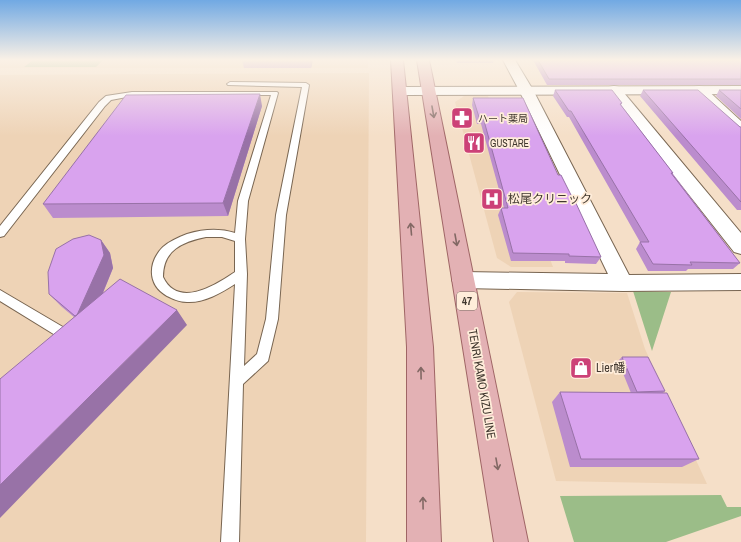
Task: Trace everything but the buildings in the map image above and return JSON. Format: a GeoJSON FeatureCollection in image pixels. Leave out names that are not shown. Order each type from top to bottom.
{"type":"FeatureCollection","features":[{"type":"Feature","properties":{"kind":"main road"},"geometry":{"type":"LineString","coordinates":[[400,85],[420,347],[424,542]]}},
{"type":"Feature","properties":{"kind":"main road","name":"TENRI KAMO KIZU LINE"},"geometry":{"type":"LineString","coordinates":[[428,85],[511,542]]}},
{"type":"Feature","properties":{"kind":"street"},"geometry":{"type":"LineString","coordinates":[[523,85],[622,283]]}},
{"type":"Feature","properties":{"kind":"street"},"geometry":{"type":"LineString","coordinates":[[400,90],[741,90]]}},
{"type":"Feature","properties":{"kind":"street"},"geometry":{"type":"LineString","coordinates":[[614,90],[741,247]]}},
{"type":"Feature","properties":{"kind":"street"},"geometry":{"type":"LineString","coordinates":[[699,90],[741,129]]}},
{"type":"Feature","properties":{"kind":"street"},"geometry":{"type":"LineString","coordinates":[[463,280],[622,283],[741,282]]}},
{"type":"Feature","properties":{"kind":"lane"},"geometry":{"type":"LineString","coordinates":[[237,381],[263,357],[272,319],[280,215],[306,85]]}},
{"type":"Feature","properties":{"kind":"lane"},"geometry":{"type":"LineString","coordinates":[[0,233],[102,104],[109,98],[132,94],[275,93],[243,201],[240,239],[241,274],[230,542]]}},
{"type":"Feature","properties":{"kind":"lane"},"geometry":{"type":"LineString","coordinates":[[240,239],[217,233],[180,241],[161,256],[157,278],[163,288],[174,295],[189,297],[216,290],[241,274]]}},
{"type":"Feature","properties":{"kind":"lane"},"geometry":{"type":"LineString","coordinates":[[0,295],[64,334]]}},
{"type":"Feature","properties":{"kind":"shaded area"},"geometry":{"type":"Polygon","coordinates":[[[0,85],[369,85],[366,542],[0,542],[0,85]]]}},
{"type":"Feature","properties":{"kind":"shaded area"},"geometry":{"type":"Polygon","coordinates":[[[464,96],[488,96],[553,267],[511,267],[497,258],[455,102],[464,96]]]}},
{"type":"Feature","properties":{"kind":"shaded area"},"geometry":{"type":"Polygon","coordinates":[[[517,292],[627,293],[645,349],[707,484],[556,481],[509,302],[517,292]]]}},
{"type":"Feature","properties":{"kind":"green space"},"geometry":{"type":"Polygon","coordinates":[[[633,291],[671,292],[652,351],[633,291]]]}},
{"type":"Feature","properties":{"kind":"green space"},"geometry":{"type":"Polygon","coordinates":[[[721,495],[727,507],[741,507],[741,516],[666,542],[574,542],[560,496],[721,495]]]}},
{"type":"Feature","properties":{"kind":"place","name":"ハート薬局"},"geometry":{"type":"Point","coordinates":[462,118]}},
{"type":"Feature","properties":{"kind":"place","name":"GUSTARE"},"geometry":{"type":"Point","coordinates":[474,143]}},
{"type":"Feature","properties":{"kind":"place","name":"松尾クリニック"},"geometry":{"type":"Point","coordinates":[492,199]}},
{"type":"Feature","properties":{"kind":"place","name":"Lier幡"},"geometry":{"type":"Point","coordinates":[581,368]}}]}
